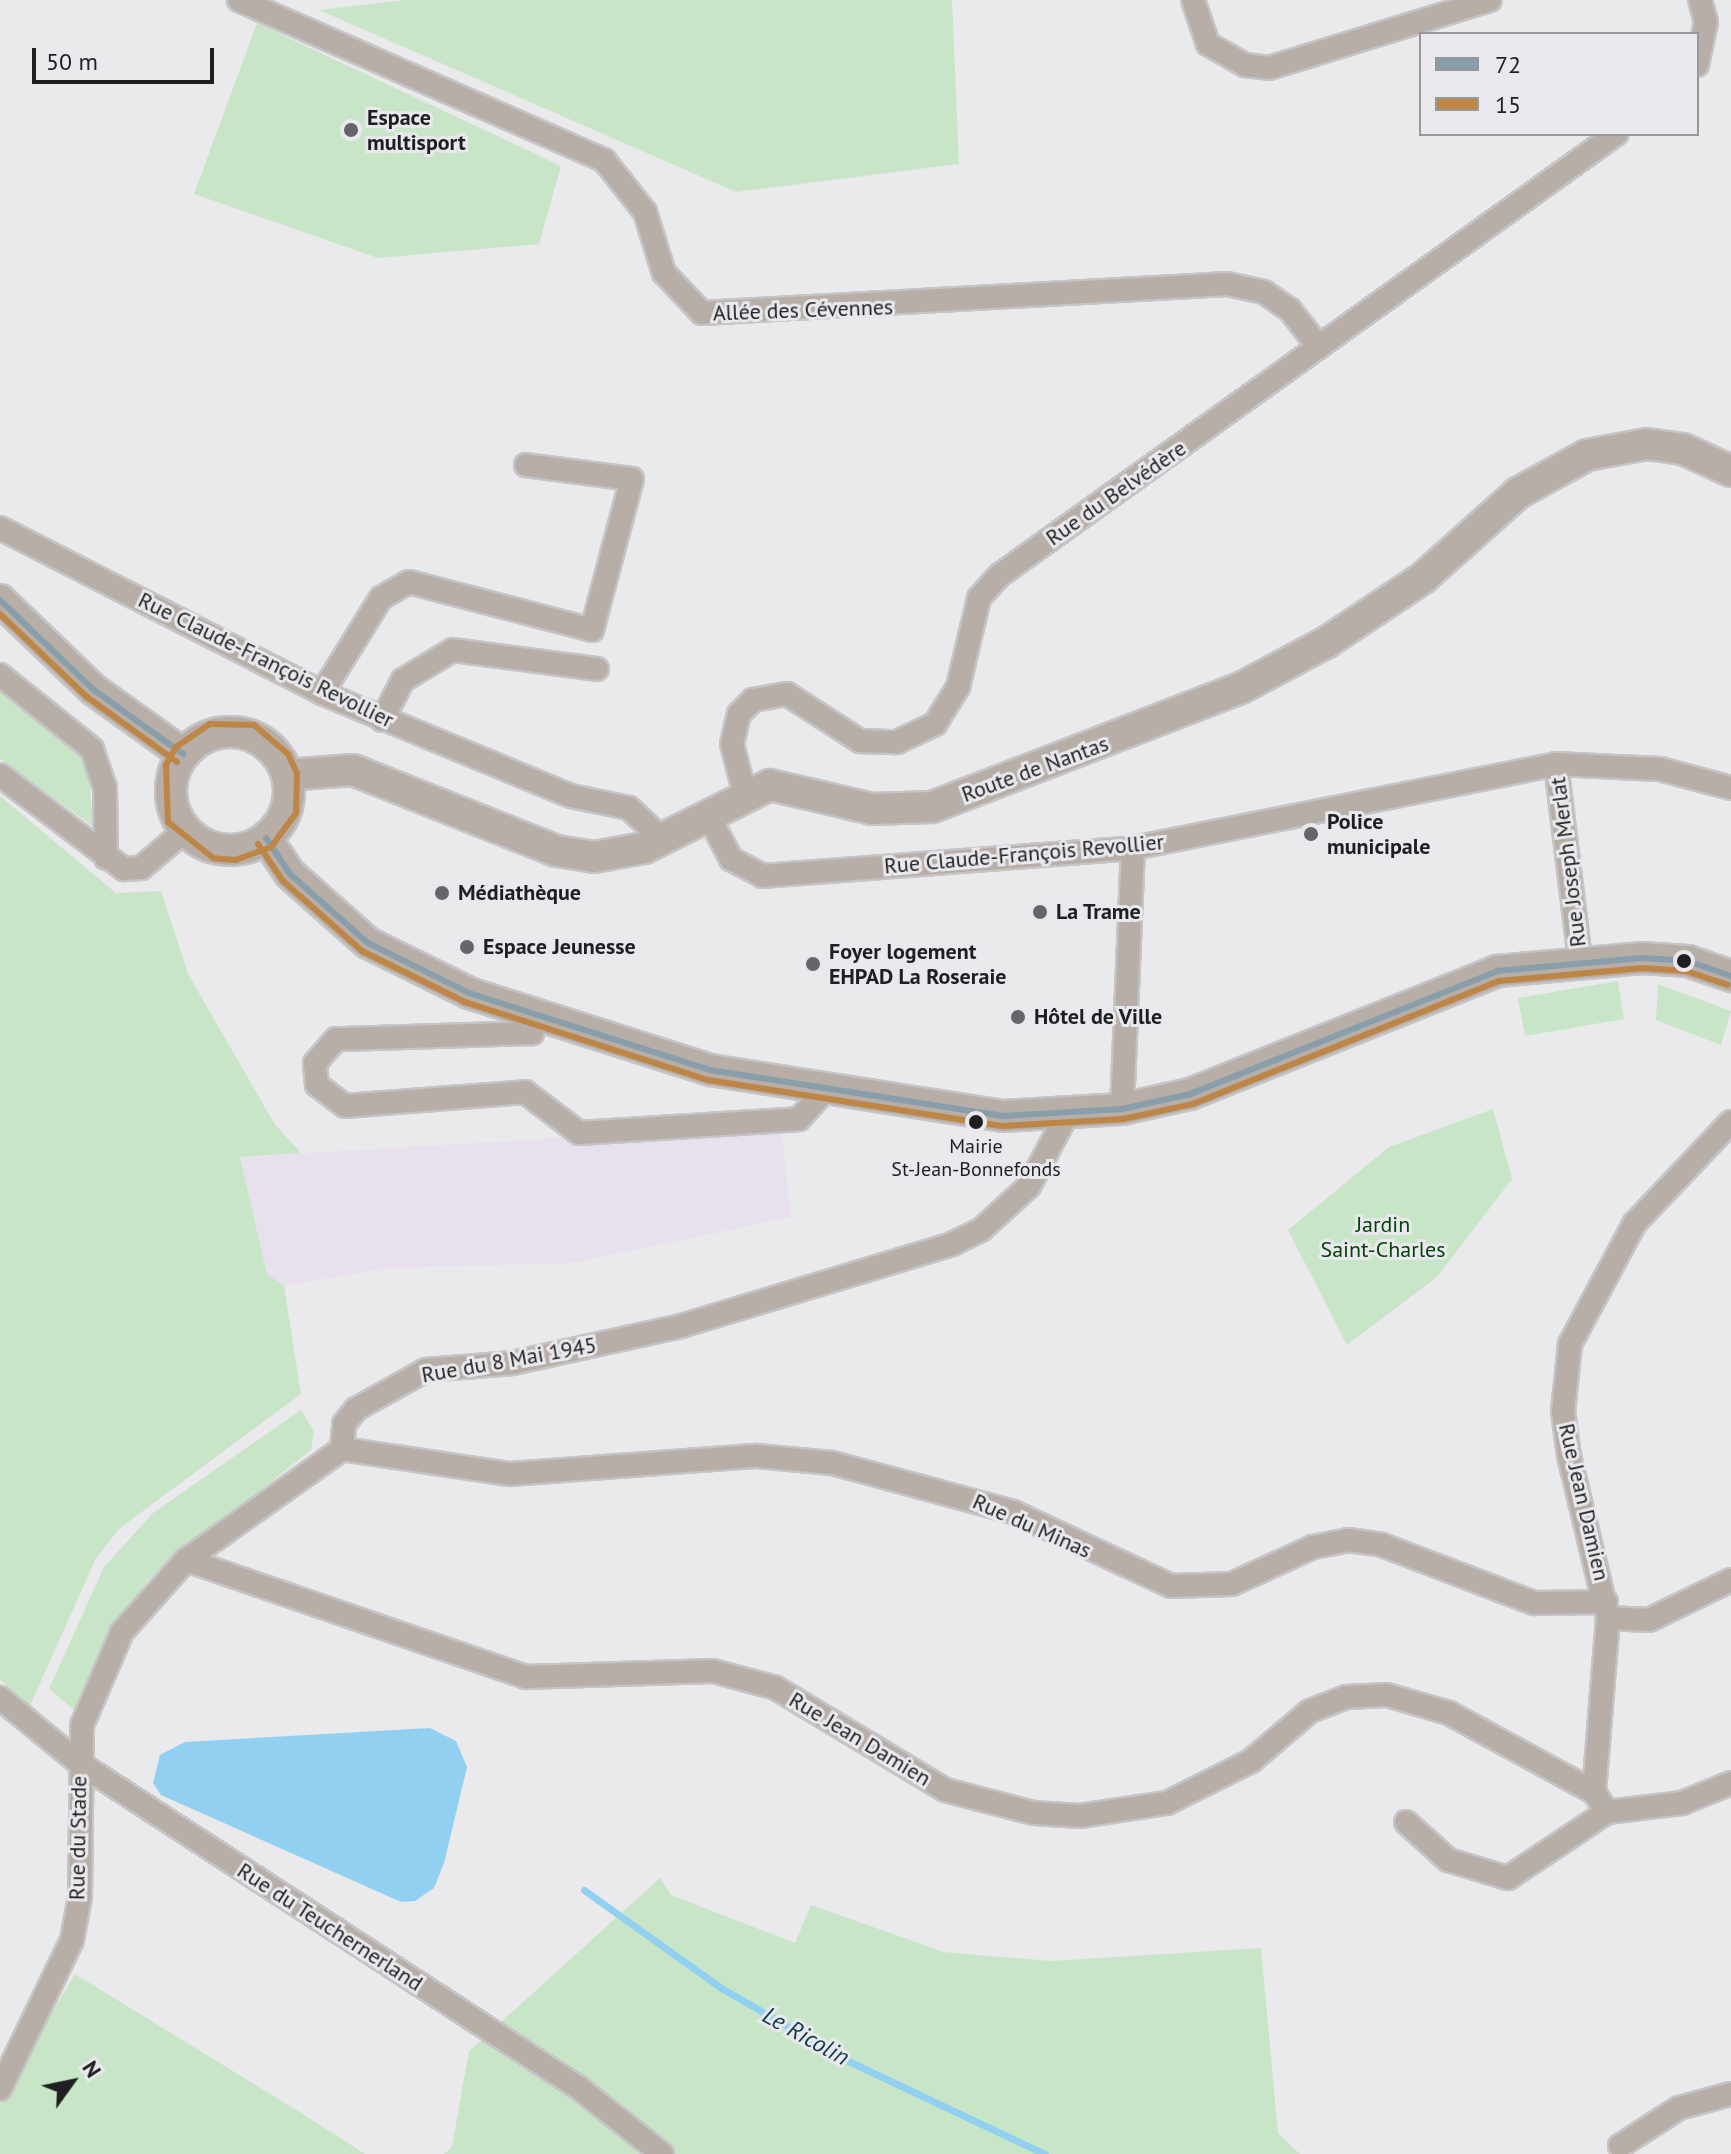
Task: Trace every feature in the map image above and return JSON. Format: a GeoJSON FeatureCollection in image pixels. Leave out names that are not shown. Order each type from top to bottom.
{"type":"FeatureCollection","features":[{"type":"Feature","properties":{"kind":"main road","name":"Route de Nantas"},"geometry":{"type":"LineString","coordinates":[[287,775],[353,770],[576,856],[625,854],[662,839],[745,795],[786,785],[872,809],[932,807],[1241,688],[1327,642],[1423,578],[1518,493],[1587,455],[1647,444],[1683,449],[1731,471]]}},
{"type":"Feature","properties":{"kind":"main road"},"geometry":{"type":"LineString","coordinates":[[0,600],[94,690],[183,754]]}},
{"type":"Feature","properties":{"kind":"main road"},"geometry":{"type":"LineString","coordinates":[[214,733],[242,733],[267,744],[287,775],[286,810],[266,838],[216,848],[186,830],[171,792],[183,754],[214,733]]}},
{"type":"Feature","properties":{"kind":"main road"},"geometry":{"type":"LineString","coordinates":[[266,838],[290,874],[368,943],[536,1019],[655,1057],[825,1090],[1066,1116],[1122,1109],[1190,1094],[1497,971],[1580,959],[1688,961],[1731,976]]}},
{"type":"Feature","properties":{"kind":"street","name":"Allée des Cévennes"},"geometry":{"type":"LineString","coordinates":[[239,0],[604,160],[645,212],[664,273],[702,313],[1227,284],[1264,292],[1290,310],[1319,347]]}},
{"type":"Feature","properties":{"kind":"street"},"geometry":{"type":"LineString","coordinates":[[1193,0],[1208,44],[1245,65],[1269,68],[1490,0]]}},
{"type":"Feature","properties":{"kind":"street"},"geometry":{"type":"LineString","coordinates":[[1699,55],[1706,22],[1700,0]]}},
{"type":"Feature","properties":{"kind":"street","name":"Rue du Belvédère"},"geometry":{"type":"LineString","coordinates":[[745,795],[732,744],[739,714],[753,700],[787,694],[860,741],[917,735],[950,706],[979,598],[1000,575],[1613,136]]}},
{"type":"Feature","properties":{"kind":"street"},"geometry":{"type":"LineString","coordinates":[[322,693],[381,598],[409,582],[592,630],[632,479],[526,465]]}},
{"type":"Feature","properties":{"kind":"street","name":"Rue Claude-François Revollier"},"geometry":{"type":"LineString","coordinates":[[0,528],[322,693],[382,720],[571,796],[629,808],[662,839]]}},
{"type":"Feature","properties":{"kind":"street"},"geometry":{"type":"LineString","coordinates":[[382,720],[403,680],[453,650],[597,669]]}},
{"type":"Feature","properties":{"kind":"street"},"geometry":{"type":"LineString","coordinates":[[0,675],[92,749],[105,788],[106,858]]}},
{"type":"Feature","properties":{"kind":"street","name":"Rue Claude-François Revollier"},"geometry":{"type":"LineString","coordinates":[[708,815],[731,859],[763,876],[1133,848],[1556,764],[1660,769],[1731,788]]}},
{"type":"Feature","properties":{"kind":"street","name":"Rue Joseph Merlat"},"geometry":{"type":"LineString","coordinates":[[1556,764],[1580,959]]}},
{"type":"Feature","properties":{"kind":"street"},"geometry":{"type":"LineString","coordinates":[[0,775],[106,858],[141,868],[186,830]]}},
{"type":"Feature","properties":{"kind":"street"},"geometry":{"type":"LineString","coordinates":[[1122,1109],[1133,848]]}},
{"type":"Feature","properties":{"kind":"street"},"geometry":{"type":"LineString","coordinates":[[536,1019],[532,1033],[336,1039],[315,1063],[317,1085],[345,1106],[525,1092],[579,1133],[799,1119],[825,1090]]}},
{"type":"Feature","properties":{"kind":"street","name":"Rue du 8 Mai 1945"},"geometry":{"type":"LineString","coordinates":[[342,1449],[344,1424],[356,1409],[426,1370],[513,1363],[681,1326],[952,1244],[981,1230],[1029,1186],[1066,1116]]}},
{"type":"Feature","properties":{"kind":"street","name":"Rue Jean Damien"},"geometry":{"type":"LineString","coordinates":[[1594,1792],[1607,1610],[1569,1456],[1563,1411],[1570,1344],[1635,1223],[1731,1122]]}},
{"type":"Feature","properties":{"kind":"street"},"geometry":{"type":"LineString","coordinates":[[79,1763],[82,1725],[122,1632],[186,1560],[342,1449]]}},
{"type":"Feature","properties":{"kind":"street","name":"Rue du Minas"},"geometry":{"type":"LineString","coordinates":[[342,1449],[510,1474],[727,1457],[832,1463],[1013,1512],[1171,1586],[1232,1584],[1313,1547],[1348,1540],[1382,1545],[1534,1603],[1607,1610],[1649,1620],[1731,1580]]}},
{"type":"Feature","properties":{"kind":"street","name":"Rue Jean Damien"},"geometry":{"type":"LineString","coordinates":[[186,1560],[525,1677],[713,1671],[776,1688],[945,1790],[1034,1813],[1080,1816],[1167,1803],[1251,1761],[1310,1711],[1346,1697],[1387,1695],[1449,1713],[1594,1792],[1607,1812]]}},
{"type":"Feature","properties":{"kind":"street","name":"Rue du Teuchernerland"},"geometry":{"type":"LineString","coordinates":[[0,1698],[79,1763],[579,2088],[662,2154]]}},
{"type":"Feature","properties":{"kind":"street","name":"Rue du Stade"},"geometry":{"type":"LineString","coordinates":[[0,2089],[72,1940],[81,1858],[79,1763]]}},
{"type":"Feature","properties":{"kind":"street"},"geometry":{"type":"LineString","coordinates":[[1406,1822],[1448,1860],[1508,1878],[1607,1812],[1682,1803],[1731,1783]]}},
{"type":"Feature","properties":{"kind":"street"},"geometry":{"type":"LineString","coordinates":[[1620,2146],[1679,2108],[1731,2094]]}},
{"type":"Feature","properties":{"kind":"shaded area"},"geometry":{"type":"Polygon","coordinates":[[[781,1125],[791,1217],[572,1263],[387,1268],[284,1286],[267,1275],[240,1157],[781,1125]]]}},
{"type":"Feature","properties":{"kind":"green space","name":"Espace multisport"},"geometry":{"type":"Polygon","coordinates":[[[404,0],[952,0],[959,164],[736,192],[319,10],[404,0]]]}},
{"type":"Feature","properties":{"kind":"green space","name":"Espace multisport"},"geometry":{"type":"Polygon","coordinates":[[[257,23],[561,166],[539,244],[378,258],[194,194],[257,23]]]}},
{"type":"Feature","properties":{"kind":"green space"},"geometry":{"type":"Polygon","coordinates":[[[0,681],[86,755],[94,827],[0,759],[0,681]]]}},
{"type":"Feature","properties":{"kind":"green space"},"geometry":{"type":"Polygon","coordinates":[[[0,796],[116,893],[161,891],[188,974],[274,1123],[301,1153],[240,1157],[267,1274],[284,1286],[301,1394],[120,1528],[96,1558],[29,1708],[0,1679],[0,796]]]}},
{"type":"Feature","properties":{"kind":"green space"},"geometry":{"type":"Polygon","coordinates":[[[1618,981],[1624,1019],[1525,1036],[1518,998],[1618,981]]]}},
{"type":"Feature","properties":{"kind":"green space"},"geometry":{"type":"Polygon","coordinates":[[[1658,984],[1731,1011],[1721,1045],[1656,1020],[1658,984]]]}},
{"type":"Feature","properties":{"kind":"green space","name":"Jardin Saint-Charles"},"geometry":{"type":"Polygon","coordinates":[[[1493,1109],[1512,1179],[1437,1277],[1347,1345],[1288,1230],[1389,1147],[1493,1109]]]}},
{"type":"Feature","properties":{"kind":"green space"},"geometry":{"type":"Polygon","coordinates":[[[301,1410],[314,1432],[311,1450],[149,1579],[101,1647],[74,1710],[49,1689],[104,1567],[153,1513],[301,1410]]]}},
{"type":"Feature","properties":{"kind":"green space"},"geometry":{"type":"Polygon","coordinates":[[[660,1878],[671,1895],[795,1943],[811,1905],[944,1952],[1051,1961],[1261,1948],[1278,2133],[1300,2154],[444,2154],[452,2147],[469,2051],[660,1878]]]}},
{"type":"Feature","properties":{"kind":"green space"},"geometry":{"type":"Polygon","coordinates":[[[75,1974],[365,2154],[0,2154],[0,2098],[75,1974]]]}},
{"type":"Feature","properties":{"kind":"water"},"geometry":{"type":"Polygon","coordinates":[[[430,1728],[456,1741],[467,1767],[444,1863],[434,1888],[415,1901],[401,1902],[161,1795],[153,1783],[160,1755],[185,1742],[430,1728]]]}},
{"type":"Feature","properties":{"kind":"waterway","name":"Le Ricolin"},"geometry":{"type":"LineString","coordinates":[[584,1890],[723,1989],[844,2059],[1045,2154]]}},
{"type":"Feature","properties":{"kind":"transit line","name":"72"},"geometry":{"type":"LineString","coordinates":[[0,600],[94,690],[183,754]]}},
{"type":"Feature","properties":{"kind":"transit line","name":"15"},"geometry":{"type":"LineString","coordinates":[[0,614],[87,697],[177,762]]}},
{"type":"Feature","properties":{"kind":"transit line","name":"15"},"geometry":{"type":"LineString","coordinates":[[212,857],[168,822],[166,765],[176,747],[210,724],[254,725],[288,754],[297,773],[296,813],[271,847],[235,860],[214,858]]}},
{"type":"Feature","properties":{"kind":"transit line","name":"72"},"geometry":{"type":"LineString","coordinates":[[266,838],[290,874],[368,943],[469,993],[710,1070],[1003,1116],[1122,1109],[1190,1094],[1497,971],[1642,958],[1688,961],[1731,976]]}},
{"type":"Feature","properties":{"kind":"transit line","name":"15"},"geometry":{"type":"LineString","coordinates":[[258,844],[283,881],[362,951],[465,1002],[708,1080],[1003,1126],[1123,1119],[1193,1104],[1499,981],[1642,968],[1686,971],[1728,985]]}},
{"type":"Feature","properties":{"kind":"place","name":"Espace multisport"},"geometry":{"type":"Point","coordinates":[351,130]}},
{"type":"Feature","properties":{"kind":"place","name":"Police municipale"},"geometry":{"type":"Point","coordinates":[1311,834]}},
{"type":"Feature","properties":{"kind":"place","name":"Médiathèque"},"geometry":{"type":"Point","coordinates":[442,893]}},
{"type":"Feature","properties":{"kind":"place","name":"La Trame"},"geometry":{"type":"Point","coordinates":[1040,912]}},
{"type":"Feature","properties":{"kind":"place","name":"Espace Jeunesse"},"geometry":{"type":"Point","coordinates":[467,947]}},
{"type":"Feature","properties":{"kind":"place","name":"Foyer logement EHPAD La Roseraie"},"geometry":{"type":"Point","coordinates":[813,964]}},
{"type":"Feature","properties":{"kind":"place","name":"Hôtel de Ville"},"geometry":{"type":"Point","coordinates":[1018,1017]}},
{"type":"Feature","properties":{"kind":"place","name":"Mairie St-Jean-Bonnefonds"},"geometry":{"type":"Point","coordinates":[976,1122]}}]}
